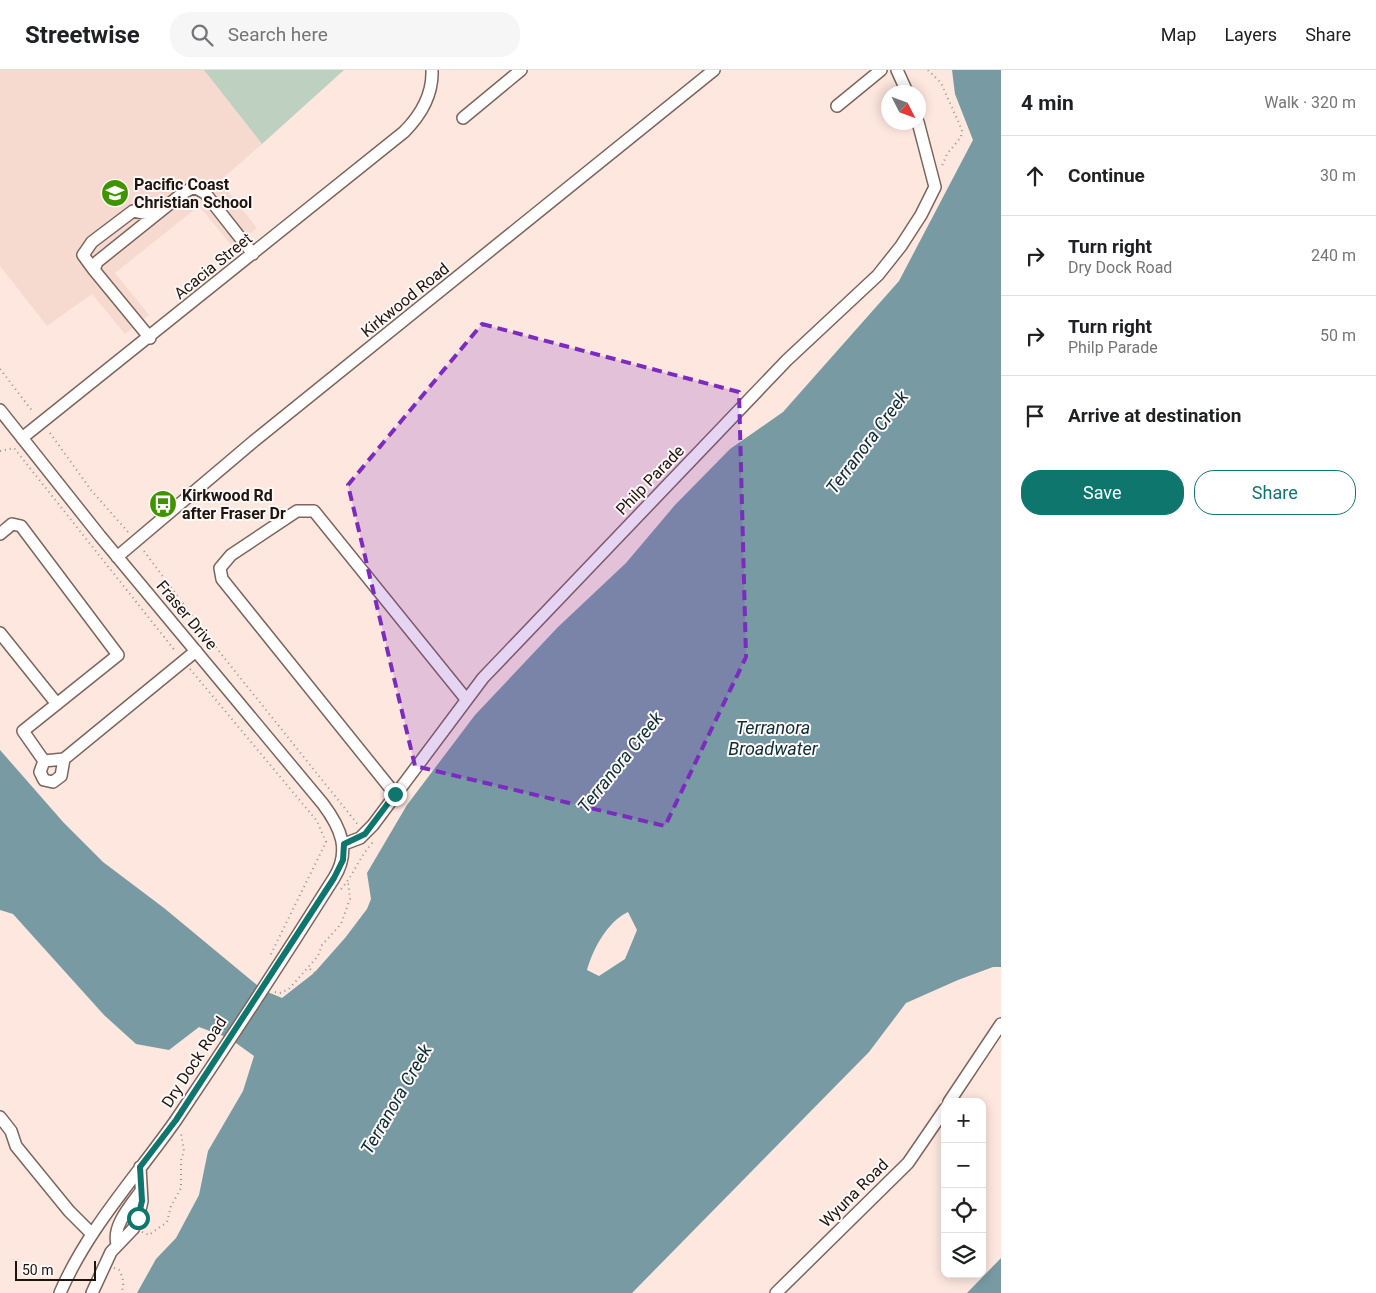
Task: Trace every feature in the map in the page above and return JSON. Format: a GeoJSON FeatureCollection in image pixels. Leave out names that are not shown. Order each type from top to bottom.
{"type":"FeatureCollection","features":[{"type":"Feature","properties":{"kind":"street","name":"Acacia Street"},"geometry":{"type":"LineString","coordinates":[[22,438],[150,338],[396,138],[420,114],[430,92],[432,70]]}},
{"type":"Feature","properties":{"kind":"street"},"geometry":{"type":"LineString","coordinates":[[463,118],[521,70]]}},
{"type":"Feature","properties":{"kind":"street","name":"Kirkwood Road"},"geometry":{"type":"LineString","coordinates":[[118,557],[232,460],[714,70]]}},
{"type":"Feature","properties":{"kind":"street"},"geometry":{"type":"LineString","coordinates":[[837,106],[881,70]]}},
{"type":"Feature","properties":{"kind":"street"},"geometry":{"type":"LineString","coordinates":[[897,70],[904,85]]}},
{"type":"Feature","properties":{"kind":"street"},"geometry":{"type":"LineString","coordinates":[[920,130],[934,180]]}},
{"type":"Feature","properties":{"kind":"street","name":"Philp Parade"},"geometry":{"type":"LineString","coordinates":[[344,844],[365,834],[466,699],[559,597],[787,360],[878,275],[901,246],[921,215],[933,194],[934,180]]}},
{"type":"Feature","properties":{"kind":"street"},"geometry":{"type":"LineString","coordinates":[[94,270],[97,262],[188,190],[199,189],[208,197],[253,254]]}},
{"type":"Feature","properties":{"kind":"street"},"geometry":{"type":"LineString","coordinates":[[150,338],[83,255],[92,242],[133,211],[155,215]]}},
{"type":"Feature","properties":{"kind":"street","name":"Fraser Drive"},"geometry":{"type":"LineString","coordinates":[[0,410],[118,557],[323,804],[340,830],[344,844]]}},
{"type":"Feature","properties":{"kind":"street"},"geometry":{"type":"LineString","coordinates":[[395,794],[222,579],[220,568],[231,555],[297,511],[314,511],[466,699]]}},
{"type":"Feature","properties":{"kind":"street"},"geometry":{"type":"LineString","coordinates":[[0,534],[12,524],[22,526],[118,655],[23,731],[44,761]]}},
{"type":"Feature","properties":{"kind":"street"},"geometry":{"type":"LineString","coordinates":[[0,634],[57,704]]}},
{"type":"Feature","properties":{"kind":"street"},"geometry":{"type":"LineString","coordinates":[[44,761],[64,759],[196,651]]}},
{"type":"Feature","properties":{"kind":"street"},"geometry":{"type":"LineString","coordinates":[[44,761],[40,772],[44,780],[53,782],[61,776],[64,759]]}},
{"type":"Feature","properties":{"kind":"street","name":"Dry Dock Road"},"geometry":{"type":"LineString","coordinates":[[60,1293],[92,1234],[176,1120],[222,1048],[272,963],[338,873],[343,860],[344,844]]}},
{"type":"Feature","properties":{"kind":"street"},"geometry":{"type":"LineString","coordinates":[[952,1098],[1001,1024]]}},
{"type":"Feature","properties":{"kind":"street","name":"Wyuna Road"},"geometry":{"type":"LineString","coordinates":[[776,1293],[908,1163],[941,1114]]}},
{"type":"Feature","properties":{"kind":"street"},"geometry":{"type":"LineString","coordinates":[[0,1117],[11,1131],[16,1146],[69,1211],[92,1234]]}},
{"type":"Feature","properties":{"kind":"street"},"geometry":{"type":"LineString","coordinates":[[92,1293],[106,1261],[117,1244],[137,1230],[142,1201],[140,1167]]}},
{"type":"Feature","properties":{"kind":"street"},"geometry":{"type":"LineString","coordinates":[[117,1244],[117,1232],[127,1211],[141,1191]]}},
{"type":"Feature","properties":{"kind":"path"},"geometry":{"type":"LineString","coordinates":[[928,70],[941,83],[962,130],[961,137],[947,154],[934,180]]}},
{"type":"Feature","properties":{"kind":"path"},"geometry":{"type":"LineString","coordinates":[[0,369],[33,412]]}},
{"type":"Feature","properties":{"kind":"path"},"geometry":{"type":"LineString","coordinates":[[50,433],[91,490],[128,532]]}},
{"type":"Feature","properties":{"kind":"path"},"geometry":{"type":"LineString","coordinates":[[0,451],[14,448],[183,661],[317,821],[326,842],[272,963]]}},
{"type":"Feature","properties":{"kind":"path"},"geometry":{"type":"LineString","coordinates":[[144,551],[220,652],[360,828]]}},
{"type":"Feature","properties":{"kind":"path"},"geometry":{"type":"LineString","coordinates":[[272,991],[280,993],[289,989],[318,956],[322,945],[335,933],[345,915],[350,899],[348,882]]}},
{"type":"Feature","properties":{"kind":"path"},"geometry":{"type":"LineString","coordinates":[[310,969],[327,984],[317,996]]}},
{"type":"Feature","properties":{"kind":"path"},"geometry":{"type":"LineString","coordinates":[[150,1235],[168,1222],[171,1206],[181,1188],[181,1160],[184,1151],[180,1128]]}},
{"type":"Feature","properties":{"kind":"path"},"geometry":{"type":"LineString","coordinates":[[137,1230],[150,1235]]}},
{"type":"Feature","properties":{"kind":"path"},"geometry":{"type":"LineString","coordinates":[[137,1230],[150,1235]]}},
{"type":"Feature","properties":{"kind":"path"},"geometry":{"type":"LineString","coordinates":[[112,1264],[121,1272],[124,1286],[122,1293]]}},
{"type":"Feature","properties":{"kind":"highlighted area"},"geometry":{"type":"Polygon","coordinates":[[[482,324],[739,392],[746,657],[665,826],[415,766],[348,485],[482,324]]]}},
{"type":"Feature","properties":{"kind":"shaded area","name":"Pacific Coast Christian School"},"geometry":{"type":"Polygon","coordinates":[[[0,70],[204,70],[262,144],[220,181],[257,228],[233,247],[199,206],[115,273],[149,315],[125,334],[92,294],[47,326],[0,266],[0,70]]]}},
{"type":"Feature","properties":{"kind":"green space"},"geometry":{"type":"Polygon","coordinates":[[[204,70],[344,70],[262,144],[204,70]]]}},
{"type":"Feature","properties":{"kind":"water","name":"Terranora Broadwater"},"geometry":{"type":"Polygon","coordinates":[[[952,70],[1001,70],[1001,967],[993,967],[958,980],[906,1003],[869,1052],[632,1293],[137,1293],[156,1259],[176,1238],[199,1195],[208,1151],[243,1091],[254,1056],[229,1038],[199,1027],[169,1050],[136,1044],[104,1015],[13,914],[0,910],[0,750],[64,823],[103,862],[164,908],[263,990],[282,998],[314,973],[345,938],[367,909],[371,899],[367,873],[407,805],[475,715],[558,627],[626,563],[675,505],[730,449],[783,412],[899,281],[973,140],[955,94],[952,70]],[[628,912],[620,917],[607,929],[602,937],[593,953],[587,970],[599,976],[625,959],[637,930],[628,912]]]}},
{"type":"Feature","properties":{"kind":"water"},"geometry":{"type":"Polygon","coordinates":[[[1001,1258],[1001,1293],[967,1293],[982,1278],[986,1278],[986,1273],[1001,1258]]]}},
{"type":"Feature","properties":{"kind":"place","name":"Pacific Coast Christian School"},"geometry":{"type":"Point","coordinates":[115,193]}},
{"type":"Feature","properties":{"kind":"place","name":"Kirkwood Rd after Fraser Dr"},"geometry":{"type":"Point","coordinates":[163,504]}},
{"type":"Feature","properties":{"kind":"route"},"geometry":{"type":"LineString","coordinates":[[138,1218],[142,1201],[140,1167],[176,1120],[334,878],[343,860],[344,844],[365,834],[395,794]]}},
{"type":"Feature","properties":{"kind":"water label","name":"Terranora Creek"},"geometry":{"type":"Point","coordinates":[867,442]}},
{"type":"Feature","properties":{"kind":"water label","name":"Terranora Creek"},"geometry":{"type":"Point","coordinates":[620,762]}},
{"type":"Feature","properties":{"kind":"water label","name":"Terranora Creek"},"geometry":{"type":"Point","coordinates":[396,1099]}}]}
